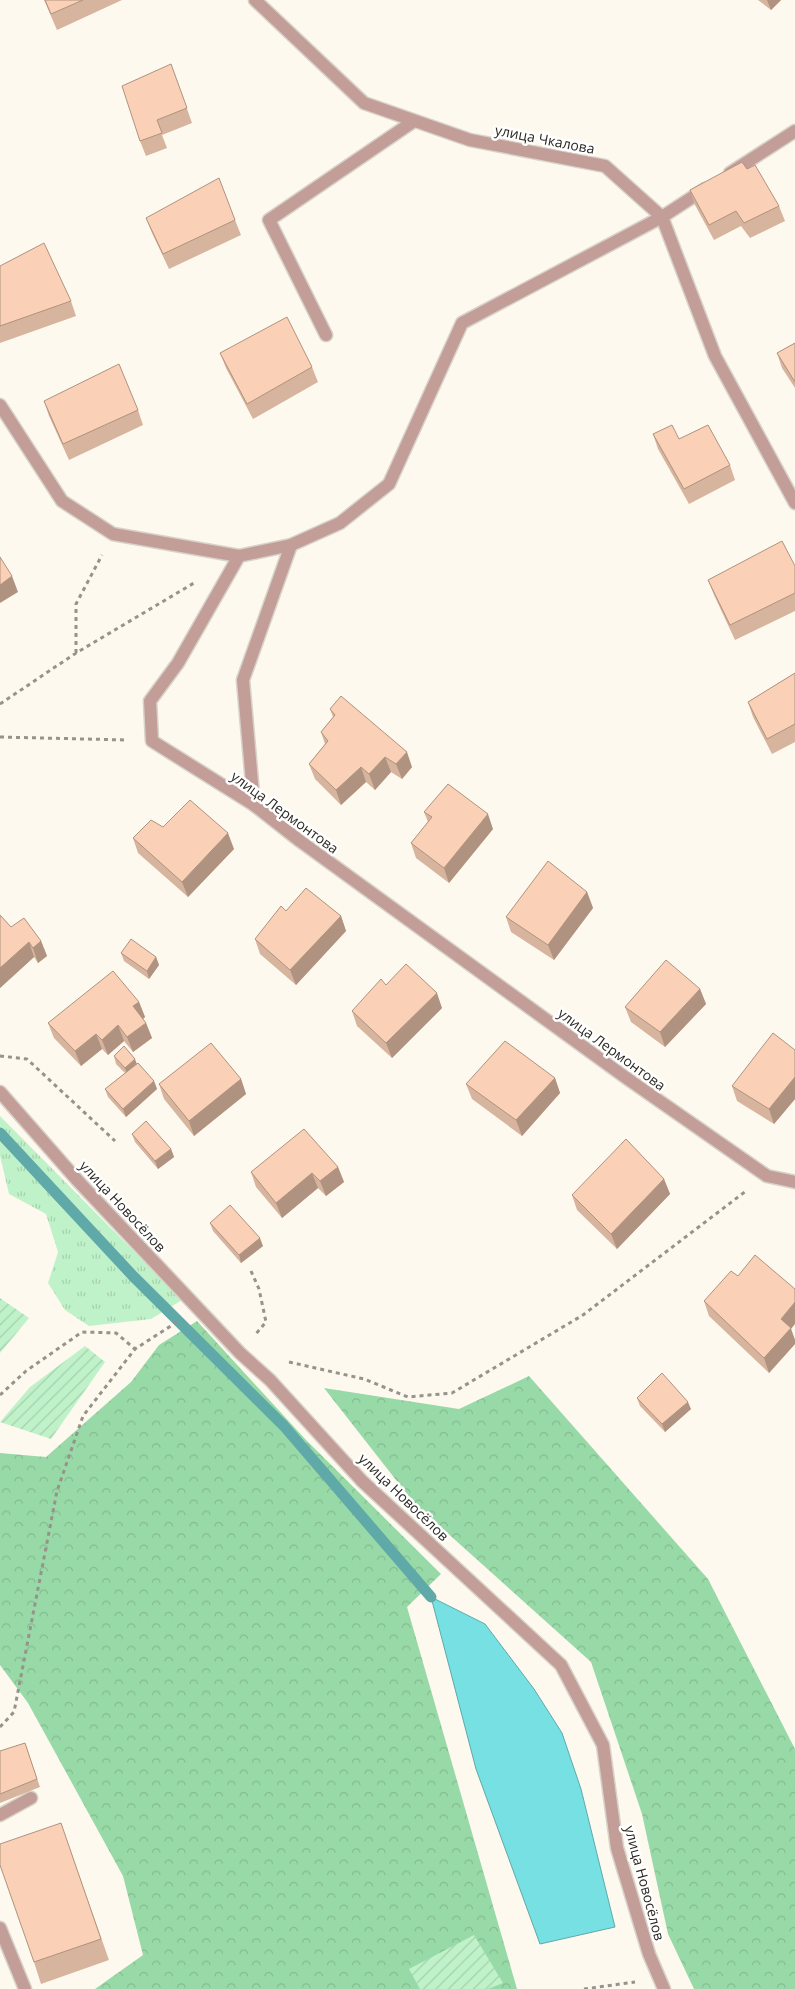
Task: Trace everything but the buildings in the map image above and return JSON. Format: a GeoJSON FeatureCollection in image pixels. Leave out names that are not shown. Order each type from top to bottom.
{"type":"FeatureCollection","features":[{"type":"Feature","properties":{"kind":"street","name":"улица Чкалова"},"geometry":{"type":"LineString","coordinates":[[255,0],[364,104],[470,140],[605,166],[662,217],[715,356],[795,503]]}},
{"type":"Feature","properties":{"kind":"street"},"geometry":{"type":"LineString","coordinates":[[326,335],[269,220],[414,121]]}},
{"type":"Feature","properties":{"kind":"street"},"geometry":{"type":"LineString","coordinates":[[0,405],[62,501],[114,534],[239,556],[291,546],[340,523],[389,484],[462,323],[662,217],[795,131]]}},
{"type":"Feature","properties":{"kind":"street"},"geometry":{"type":"LineString","coordinates":[[254,805],[243,680],[291,546]]}},
{"type":"Feature","properties":{"kind":"street"},"geometry":{"type":"LineString","coordinates":[[152,741],[150,701],[178,664],[239,556]]}},
{"type":"Feature","properties":{"kind":"street","name":"улица Лермонтова"},"geometry":{"type":"LineString","coordinates":[[152,741],[254,805],[300,841],[625,1077],[767,1176],[795,1182]]}},
{"type":"Feature","properties":{"kind":"street","name":"улица Новосёлов"},"geometry":{"type":"LineString","coordinates":[[0,1092],[78,1181],[240,1353],[270,1380],[362,1481],[561,1665],[603,1745],[617,1848],[649,1954],[662,1984]]}},
{"type":"Feature","properties":{"kind":"street"},"geometry":{"type":"LineString","coordinates":[[0,1816],[30,1798]]}},
{"type":"Feature","properties":{"kind":"street"},"geometry":{"type":"LineString","coordinates":[[0,1928],[25,1989]]}},
{"type":"Feature","properties":{"kind":"path"},"geometry":{"type":"LineString","coordinates":[[76,653],[76,604],[114,534]]}},
{"type":"Feature","properties":{"kind":"path"},"geometry":{"type":"LineString","coordinates":[[0,704],[76,653],[198,580]]}},
{"type":"Feature","properties":{"kind":"path"},"geometry":{"type":"LineString","coordinates":[[0,737],[152,741]]}},
{"type":"Feature","properties":{"kind":"path"},"geometry":{"type":"LineString","coordinates":[[0,1056],[27,1060],[115,1142]]}},
{"type":"Feature","properties":{"kind":"path"},"geometry":{"type":"LineString","coordinates":[[270,1380],[289,1362],[364,1379],[408,1397],[452,1393],[583,1314],[767,1176]]}},
{"type":"Feature","properties":{"kind":"path"},"geometry":{"type":"LineString","coordinates":[[240,1353],[266,1322],[260,1289],[251,1271]]}},
{"type":"Feature","properties":{"kind":"path"},"geometry":{"type":"LineString","coordinates":[[0,1395],[26,1371],[82,1332],[116,1333],[134,1350]]}},
{"type":"Feature","properties":{"kind":"path"},"geometry":{"type":"LineString","coordinates":[[0,1727],[14,1712],[57,1491],[83,1416],[134,1350],[158,1334]]}},
{"type":"Feature","properties":{"kind":"path"},"geometry":{"type":"LineString","coordinates":[[584,1989],[662,1984]]}},
{"type":"Feature","properties":{"kind":"green space"},"geometry":{"type":"Polygon","coordinates":[[[0,1116],[182,1300],[151,1319],[89,1326],[65,1310],[48,1283],[58,1252],[46,1214],[9,1194],[0,1156],[0,1116]]]}},
{"type":"Feature","properties":{"kind":"green space"},"geometry":{"type":"Polygon","coordinates":[[[0,1298],[29,1318],[0,1353],[0,1298]]]}},
{"type":"Feature","properties":{"kind":"green space"},"geometry":{"type":"Polygon","coordinates":[[[197,1321],[306,1440],[441,1574],[407,1607],[517,1989],[95,1989],[143,1955],[123,1876],[28,1703],[0,1665],[0,1453],[46,1457],[131,1382],[159,1345],[197,1321]]]}},
{"type":"Feature","properties":{"kind":"green space"},"geometry":{"type":"Polygon","coordinates":[[[85,1346],[105,1362],[51,1439],[0,1422],[30,1387],[85,1346]]]}},
{"type":"Feature","properties":{"kind":"green space"},"geometry":{"type":"Polygon","coordinates":[[[529,1376],[708,1579],[795,1749],[795,1989],[694,1989],[668,1934],[642,1814],[591,1662],[414,1503],[324,1388],[459,1409],[529,1376]]]}},
{"type":"Feature","properties":{"kind":"green space"},"geometry":{"type":"Polygon","coordinates":[[[474,1935],[503,1983],[488,1989],[420,1989],[409,1969],[474,1935]]]}},
{"type":"Feature","properties":{"kind":"water"},"geometry":{"type":"Polygon","coordinates":[[[431,1597],[485,1624],[534,1689],[562,1733],[581,1789],[615,1927],[540,1944],[476,1769],[431,1597]]]}},
{"type":"Feature","properties":{"kind":"waterway"},"geometry":{"type":"LineString","coordinates":[[0,1133],[133,1276],[284,1426],[431,1597]]}}]}
